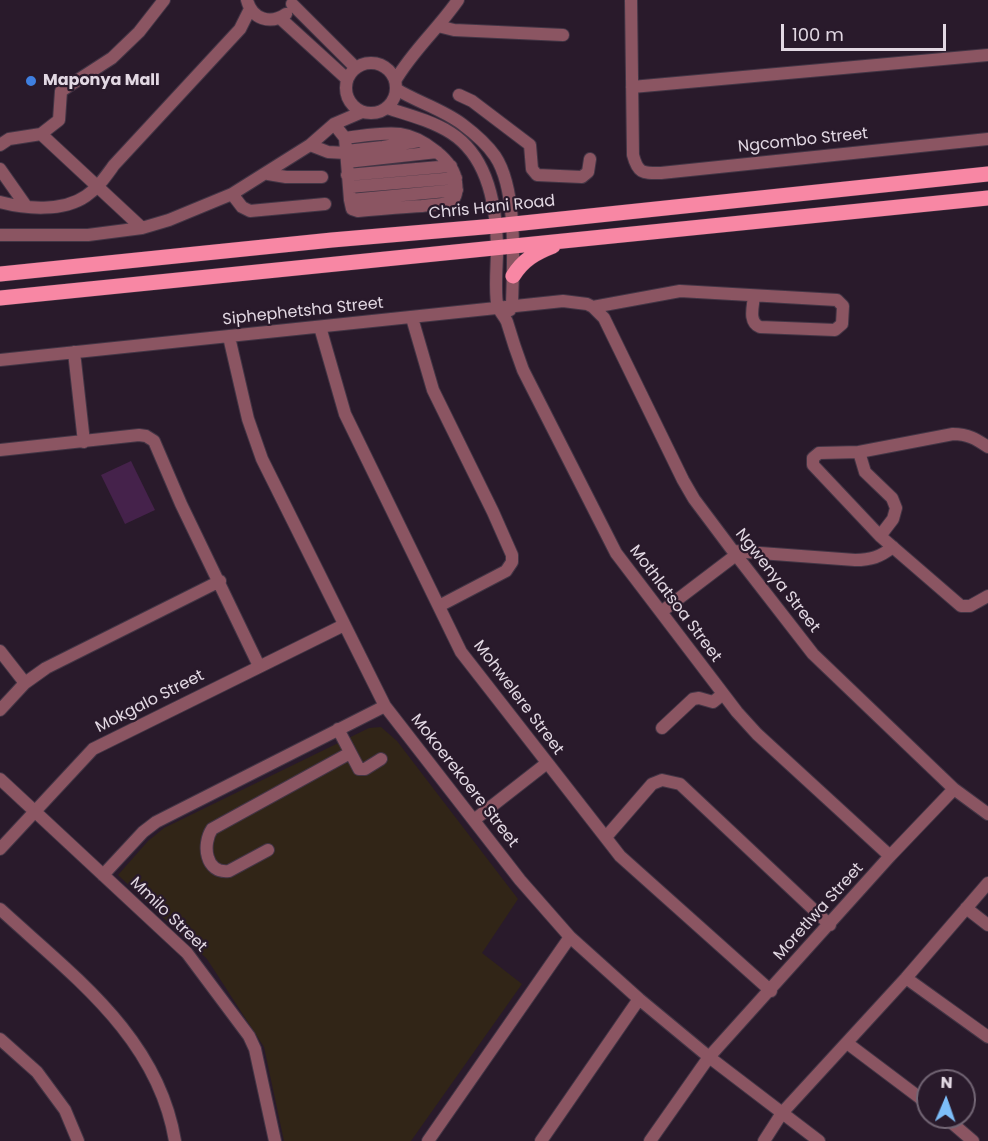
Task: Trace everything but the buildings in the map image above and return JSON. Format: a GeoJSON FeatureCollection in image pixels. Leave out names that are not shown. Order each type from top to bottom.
{"type":"FeatureCollection","features":[{"type":"Feature","properties":{"kind":"main road","name":"Chris Hani Road"},"geometry":{"type":"LineString","coordinates":[[0,274],[495,226],[988,174]]}},
{"type":"Feature","properties":{"kind":"main road"},"geometry":{"type":"LineString","coordinates":[[0,298],[988,198]]}},
{"type":"Feature","properties":{"kind":"main road"},"geometry":{"type":"LineString","coordinates":[[513,276],[531,255],[567,240]]}},
{"type":"Feature","properties":{"kind":"street"},"geometry":{"type":"LineString","coordinates":[[0,145],[9,140],[41,134],[59,120],[61,91],[112,58],[139,32],[164,0]]}},
{"type":"Feature","properties":{"kind":"street"},"geometry":{"type":"LineString","coordinates":[[458,0],[438,27],[408,58],[396,85],[392,103],[387,108],[375,114],[362,112],[348,100],[345,86],[347,79],[356,68],[369,63],[382,66],[388,70],[396,85],[460,123],[482,140],[495,156],[502,170],[514,245],[512,305],[507,320]]}},
{"type":"Feature","properties":{"kind":"street"},"geometry":{"type":"LineString","coordinates":[[632,0],[632,87],[988,55]]}},
{"type":"Feature","properties":{"kind":"street"},"geometry":{"type":"LineString","coordinates":[[0,202],[50,207],[70,204],[86,197],[240,29],[262,19],[280,18],[285,15],[293,2],[356,68]]}},
{"type":"Feature","properties":{"kind":"street"},"geometry":{"type":"LineString","coordinates":[[240,29],[248,4],[262,19]]}},
{"type":"Feature","properties":{"kind":"street"},"geometry":{"type":"LineString","coordinates":[[280,18],[347,79]]}},
{"type":"Feature","properties":{"kind":"street"},"geometry":{"type":"LineString","coordinates":[[438,27],[454,30],[563,35]]}},
{"type":"Feature","properties":{"kind":"street"},"geometry":{"type":"LineString","coordinates":[[382,66],[408,58]]}},
{"type":"Feature","properties":{"kind":"street","name":"Ngcombo Street"},"geometry":{"type":"LineString","coordinates":[[632,87],[633,155],[637,168],[641,172],[662,173],[988,138]]}},
{"type":"Feature","properties":{"kind":"street"},"geometry":{"type":"LineString","coordinates":[[459,95],[472,101],[530,146],[532,169],[537,175],[582,177],[588,172],[590,159]]}},
{"type":"Feature","properties":{"kind":"street"},"geometry":{"type":"LineString","coordinates":[[334,124],[348,100]]}},
{"type":"Feature","properties":{"kind":"street"},"geometry":{"type":"LineString","coordinates":[[387,108],[435,125],[452,134],[468,147],[488,181],[497,247],[498,306]]}},
{"type":"Feature","properties":{"kind":"street"},"geometry":{"type":"LineString","coordinates":[[0,235],[88,235],[142,228],[205,207],[268,174],[310,145],[334,124],[362,112]]}},
{"type":"Feature","properties":{"kind":"street"},"geometry":{"type":"LineString","coordinates":[[334,124],[346,151],[352,209],[358,211],[450,202],[457,184],[451,166],[437,152],[419,141],[408,136],[392,134],[346,151]]}},
{"type":"Feature","properties":{"kind":"street"},"geometry":{"type":"LineString","coordinates":[[41,134],[142,228]]}},
{"type":"Feature","properties":{"kind":"street"},"geometry":{"type":"LineString","coordinates":[[310,145],[328,152],[437,152]]}},
{"type":"Feature","properties":{"kind":"street"},"geometry":{"type":"LineString","coordinates":[[349,187],[451,166]]}},
{"type":"Feature","properties":{"kind":"street"},"geometry":{"type":"LineString","coordinates":[[0,169],[26,206]]}},
{"type":"Feature","properties":{"kind":"street"},"geometry":{"type":"LineString","coordinates":[[268,174],[286,177],[322,177]]}},
{"type":"Feature","properties":{"kind":"street"},"geometry":{"type":"LineString","coordinates":[[349,187],[457,184]]}},
{"type":"Feature","properties":{"kind":"street"},"geometry":{"type":"LineString","coordinates":[[232,194],[242,207],[250,211],[325,204]]}},
{"type":"Feature","properties":{"kind":"street"},"geometry":{"type":"LineString","coordinates":[[593,307],[680,291],[837,300],[843,306],[842,324],[834,330],[760,327],[754,325],[752,321],[754,296]]}},
{"type":"Feature","properties":{"kind":"street","name":"Siphephetsha Street"},"geometry":{"type":"LineString","coordinates":[[0,360],[412,318],[498,306],[575,301],[593,307]]}},
{"type":"Feature","properties":{"kind":"street","name":"Mothlatsoa Street"},"geometry":{"type":"LineString","coordinates":[[498,306],[507,320],[514,349],[523,370],[603,532],[622,562],[723,694],[758,734],[890,856]]}},
{"type":"Feature","properties":{"kind":"street","name":"Ngwenya Street"},"geometry":{"type":"LineString","coordinates":[[593,307],[604,318],[683,480],[694,499],[734,553],[813,654],[954,789],[988,814]]}},
{"type":"Feature","properties":{"kind":"street"},"geometry":{"type":"LineString","coordinates":[[412,318],[433,390],[512,555],[512,562],[506,571],[439,606]]}},
{"type":"Feature","properties":{"kind":"street","name":"Mohwelere Street"},"geometry":{"type":"LineString","coordinates":[[320,327],[345,414],[461,652],[620,856],[771,991]]}},
{"type":"Feature","properties":{"kind":"street","name":"Mokoerekoere Street"},"geometry":{"type":"LineString","coordinates":[[229,337],[248,419],[259,451],[385,706],[520,879],[570,937],[639,999],[709,1057],[819,1141]]}},
{"type":"Feature","properties":{"kind":"street"},"geometry":{"type":"LineString","coordinates":[[74,352],[84,442]]}},
{"type":"Feature","properties":{"kind":"street"},"geometry":{"type":"LineString","coordinates":[[988,447],[976,438],[964,434],[953,434],[859,452],[819,453],[813,458],[813,465],[880,536],[961,606],[970,606],[988,596]]}},
{"type":"Feature","properties":{"kind":"street"},"geometry":{"type":"LineString","coordinates":[[0,450],[139,435],[154,441],[181,504],[259,666]]}},
{"type":"Feature","properties":{"kind":"street"},"geometry":{"type":"LineString","coordinates":[[859,452],[865,472],[892,498],[896,508],[892,519],[880,536]]}},
{"type":"Feature","properties":{"kind":"street"},"geometry":{"type":"LineString","coordinates":[[661,612],[734,553],[863,560],[881,556],[893,547]]}},
{"type":"Feature","properties":{"kind":"street"},"geometry":{"type":"LineString","coordinates":[[0,710],[25,683],[46,668],[220,581]]}},
{"type":"Feature","properties":{"kind":"street","name":"Mokgalo Street"},"geometry":{"type":"LineString","coordinates":[[0,849],[86,756],[103,743],[344,625]]}},
{"type":"Feature","properties":{"kind":"street"},"geometry":{"type":"LineString","coordinates":[[0,651],[25,683]]}},
{"type":"Feature","properties":{"kind":"street"},"geometry":{"type":"LineString","coordinates":[[662,728],[693,699],[699,698],[713,702],[723,694]]}},
{"type":"Feature","properties":{"kind":"street"},"geometry":{"type":"LineString","coordinates":[[103,875],[143,832],[156,822],[385,706]]}},
{"type":"Feature","properties":{"kind":"street"},"geometry":{"type":"LineString","coordinates":[[338,729],[357,768],[360,770],[381,759]]}},
{"type":"Feature","properties":{"kind":"street"},"geometry":{"type":"LineString","coordinates":[[268,850],[224,872],[217,870],[210,861],[206,841],[212,829],[350,753]]}},
{"type":"Feature","properties":{"kind":"street"},"geometry":{"type":"LineString","coordinates":[[474,820],[547,763]]}},
{"type":"Feature","properties":{"kind":"street","name":"Mmilo Street"},"geometry":{"type":"LineString","coordinates":[[0,779],[187,953],[249,1036],[260,1065],[275,1141]]}},
{"type":"Feature","properties":{"kind":"street"},"geometry":{"type":"LineString","coordinates":[[606,837],[651,784],[662,780],[680,784],[830,925]]}},
{"type":"Feature","properties":{"kind":"street","name":"Moretlwa Street"},"geometry":{"type":"LineString","coordinates":[[656,1139],[709,1057],[771,991],[890,856],[954,789]]}},
{"type":"Feature","properties":{"kind":"street"},"geometry":{"type":"LineString","coordinates":[[764,1141],[782,1113],[906,978],[988,883]]}},
{"type":"Feature","properties":{"kind":"street"},"geometry":{"type":"LineString","coordinates":[[966,908],[988,925]]}},
{"type":"Feature","properties":{"kind":"street"},"geometry":{"type":"LineString","coordinates":[[0,909],[99,1001],[119,1023],[156,1078],[166,1100],[175,1141]]}},
{"type":"Feature","properties":{"kind":"street"},"geometry":{"type":"LineString","coordinates":[[428,1141],[570,937]]}},
{"type":"Feature","properties":{"kind":"street"},"geometry":{"type":"LineString","coordinates":[[906,978],[988,1037]]}},
{"type":"Feature","properties":{"kind":"street"},"geometry":{"type":"LineString","coordinates":[[541,1141],[639,999]]}},
{"type":"Feature","properties":{"kind":"street"},"geometry":{"type":"LineString","coordinates":[[0,1040],[37,1072],[65,1110],[78,1141]]}},
{"type":"Feature","properties":{"kind":"street"},"geometry":{"type":"LineString","coordinates":[[847,1043],[916,1095]]}},
{"type":"Feature","properties":{"kind":"street"},"geometry":{"type":"LineString","coordinates":[[959,1129],[973,1141]]}},
{"type":"Feature","properties":{"kind":"shaded area"},"geometry":{"type":"Polygon","coordinates":[[[131,461],[155,510],[125,524],[101,475],[131,461]]]}},
{"type":"Feature","properties":{"kind":"shaded area"},"geometry":{"type":"Polygon","coordinates":[[[381,727],[397,741],[518,899],[482,953],[522,984],[411,1141],[284,1141],[264,1047],[207,959],[118,875],[148,841],[164,828],[369,728],[381,727]]]}},
{"type":"Feature","properties":{"kind":"place","name":"Maponya Mall"},"geometry":{"type":"Point","coordinates":[31,81]}}]}
